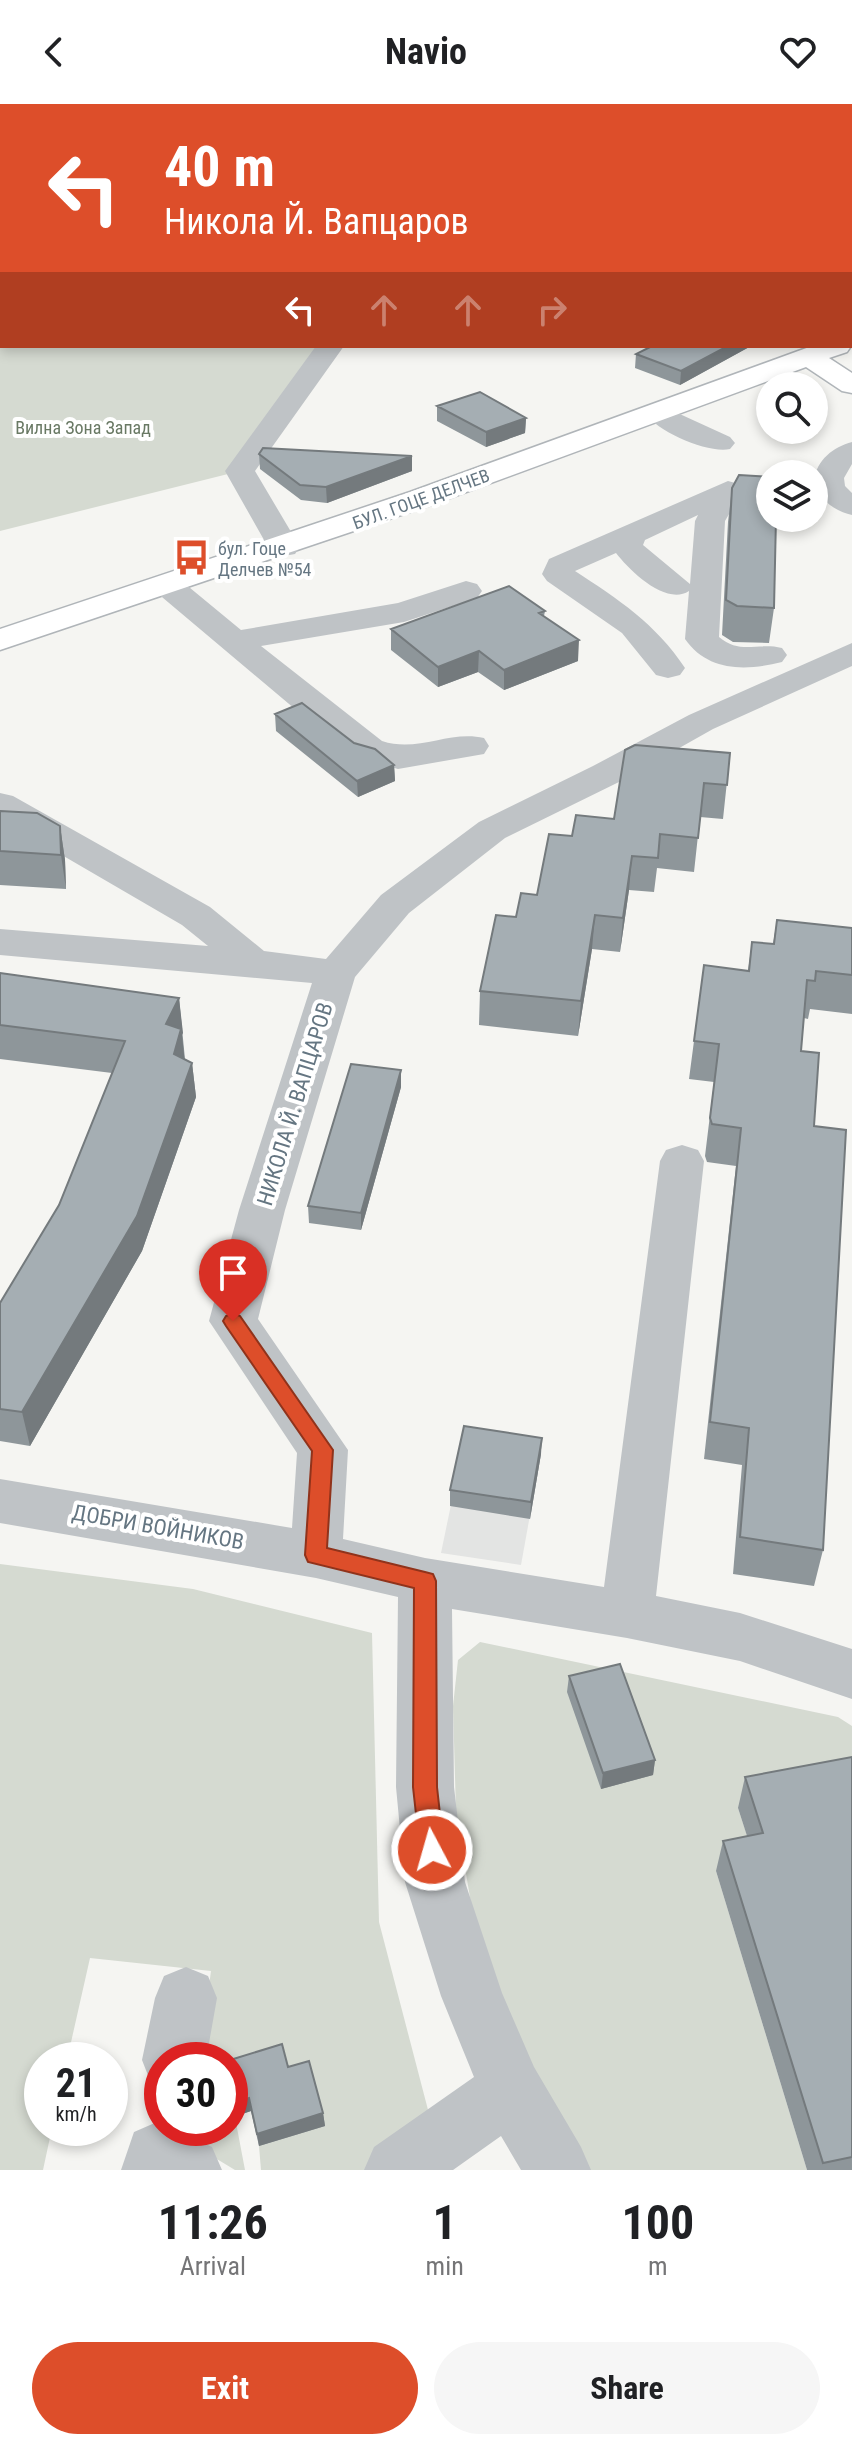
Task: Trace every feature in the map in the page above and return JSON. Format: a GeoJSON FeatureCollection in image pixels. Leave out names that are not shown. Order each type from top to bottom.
{"type":"FeatureCollection","features":[{"type":"Feature","properties":{"kind":"main road","name":"БУЛ. ГОЦЕ ДЕЛЧЕВ"},"geometry":{"type":"LineString","coordinates":[[0,640],[284,547],[660,414],[832,348]]}},
{"type":"Feature","properties":{"kind":"main road"},"geometry":{"type":"LineString","coordinates":[[808,357],[852,385]]}},
{"type":"Feature","properties":{"kind":"street"},"geometry":{"type":"LineString","coordinates":[[284,547],[240,471],[329,348]]}},
{"type":"Feature","properties":{"kind":"street"},"geometry":{"type":"LineString","coordinates":[[660,414],[691,432],[720,443]]}},
{"type":"Feature","properties":{"kind":"street"},"geometry":{"type":"LineString","coordinates":[[852,451],[838,458],[829,470],[828,481],[842,501],[852,506]]}},
{"type":"Feature","properties":{"kind":"street"},"geometry":{"type":"LineString","coordinates":[[668,668],[658,651],[641,633],[558,574],[560,566],[728,490],[710,521],[702,639],[722,656],[749,659],[770,655]]}},
{"type":"Feature","properties":{"kind":"street"},"geometry":{"type":"LineString","coordinates":[[631,535],[627,546],[635,556],[676,587]]}},
{"type":"Feature","properties":{"kind":"street"},"geometry":{"type":"LineString","coordinates":[[167,585],[369,749],[398,758],[471,746]]}},
{"type":"Feature","properties":{"kind":"street"},"geometry":{"type":"LineString","coordinates":[[234,641],[404,612],[466,591]]}},
{"type":"Feature","properties":{"kind":"street","name":"НИКОЛА Й. ВАПЦАРОВ"},"geometry":{"type":"LineString","coordinates":[[316,1555],[323,1450],[233,1321],[262,1210],[336,973],[395,904],[492,830],[606,774],[701,722],[852,653]]}},
{"type":"Feature","properties":{"kind":"street"},"geometry":{"type":"LineString","coordinates":[[0,804],[196,916],[253,963]]}},
{"type":"Feature","properties":{"kind":"street"},"geometry":{"type":"LineString","coordinates":[[0,942],[336,973]]}},
{"type":"Feature","properties":{"kind":"street"},"geometry":{"type":"LineString","coordinates":[[627,1614],[682,1161]]}},
{"type":"Feature","properties":{"kind":"street","name":"ДОБРИ ВОЙНИКОВ"},"geometry":{"type":"LineString","coordinates":[[0,1501],[316,1555]]}},
{"type":"Feature","properties":{"kind":"street"},"geometry":{"type":"LineString","coordinates":[[316,1555],[425,1581],[627,1614],[740,1637],[852,1674]]}},
{"type":"Feature","properties":{"kind":"street"},"geometry":{"type":"LineString","coordinates":[[425,1581],[425,1787],[435,1882],[472,1996],[511,2090],[558,2170]]}},
{"type":"Feature","properties":{"kind":"street"},"geometry":{"type":"LineString","coordinates":[[177,2042],[186,1998]]}},
{"type":"Feature","properties":{"kind":"street"},"geometry":{"type":"LineString","coordinates":[[397,2170],[511,2090]]}},
{"type":"Feature","properties":{"kind":"shaded area"},"geometry":{"type":"Polygon","coordinates":[[[464,1442],[541,1454],[521,1565],[441,1553],[464,1442]]]}},
{"type":"Feature","properties":{"kind":"green space","name":"Вилна Зона Запад"},"geometry":{"type":"Polygon","coordinates":[[[0,348],[329,348],[240,471],[0,531],[0,348]]]}},
{"type":"Feature","properties":{"kind":"green space"},"geometry":{"type":"Polygon","coordinates":[[[0,1564],[193,1589],[372,1633],[379,1922],[433,2129],[367,2170],[261,2170],[259,2146],[324,2126],[248,2084],[248,2042],[201,2042],[211,1971],[90,1958],[71,2042],[24,2042],[24,2146],[48,2146],[43,2170],[0,2170],[0,1564]]]}},
{"type":"Feature","properties":{"kind":"green space"},"geometry":{"type":"Polygon","coordinates":[[[480,1642],[838,1717],[852,1726],[852,1787],[738,1808],[756,1863],[716,1871],[807,2170],[585,2170],[532,2082],[472,1910],[456,1812],[453,1706],[458,1660],[480,1642]]]}},
{"type":"Feature","properties":{"kind":"green space"},"geometry":{"type":"Polygon","coordinates":[[[195,2146],[240,2146],[245,2170],[235,2170],[195,2146]]]}},
{"type":"Feature","properties":{"kind":"building"},"geometry":{"type":"Polygon","coordinates":[[[648,348],[724,348],[681,371],[636,354],[648,348]]]}},
{"type":"Feature","properties":{"kind":"building"},"geometry":{"type":"Polygon","coordinates":[[[480,392],[526,418],[486,432],[437,406],[480,392]]]}},
{"type":"Feature","properties":{"kind":"building"},"geometry":{"type":"Polygon","coordinates":[[[263,448],[412,456],[326,487],[300,485],[259,454],[263,448]]]}},
{"type":"Feature","properties":{"kind":"building"},"geometry":{"type":"Polygon","coordinates":[[[739,475],[756,476],[756,532],[776,532],[774,608],[737,606],[726,600],[732,488],[739,475]]]}},
{"type":"Feature","properties":{"kind":"building"},"geometry":{"type":"Polygon","coordinates":[[[509,586],[545,611],[539,613],[579,640],[504,670],[479,651],[438,667],[391,629],[509,586]]]}},
{"type":"Feature","properties":{"kind":"building"},"geometry":{"type":"Polygon","coordinates":[[[302,703],[354,743],[375,749],[394,765],[357,781],[275,714],[302,703]]]}},
{"type":"Feature","properties":{"kind":"building"},"geometry":{"type":"Polygon","coordinates":[[[635,745],[730,753],[727,785],[704,783],[698,838],[660,834],[658,858],[632,856],[623,918],[595,915],[581,1001],[480,991],[496,915],[516,917],[521,893],[537,895],[549,834],[572,836],[576,815],[614,819],[625,750],[635,745]]]}},
{"type":"Feature","properties":{"kind":"building"},"geometry":{"type":"Polygon","coordinates":[[[0,811],[37,813],[60,826],[61,855],[0,851],[0,811]]]}},
{"type":"Feature","properties":{"kind":"building"},"geometry":{"type":"Polygon","coordinates":[[[777,920],[852,928],[852,975],[816,971],[815,981],[807,980],[801,1051],[819,1053],[814,1126],[846,1130],[823,1550],[740,1537],[749,1428],[710,1422],[741,1128],[712,1124],[710,1118],[719,1044],[694,1041],[704,965],[749,971],[752,942],[774,944],[777,920]]]}},
{"type":"Feature","properties":{"kind":"building"},"geometry":{"type":"Polygon","coordinates":[[[0,973],[179,998],[166,1024],[181,1029],[174,1054],[192,1063],[137,1216],[22,1412],[0,1409],[0,1303],[59,1205],[125,1041],[0,1025],[0,973]]]}},
{"type":"Feature","properties":{"kind":"building"},"geometry":{"type":"Polygon","coordinates":[[[351,1064],[401,1070],[361,1213],[308,1206],[351,1064]]]}},
{"type":"Feature","properties":{"kind":"building"},"geometry":{"type":"Polygon","coordinates":[[[464,1426],[542,1438],[531,1502],[450,1490],[464,1426]]]}},
{"type":"Feature","properties":{"kind":"building"},"geometry":{"type":"Polygon","coordinates":[[[620,1664],[655,1760],[603,1773],[569,1676],[620,1664]]]}},
{"type":"Feature","properties":{"kind":"building"},"geometry":{"type":"Polygon","coordinates":[[[852,1757],[852,2157],[823,2163],[723,1841],[763,1833],[745,1777],[852,1757]]]}},
{"type":"Feature","properties":{"kind":"building"},"geometry":{"type":"Polygon","coordinates":[[[282,2044],[288,2067],[309,2061],[323,2113],[257,2134],[248,2098],[248,2054],[282,2044]]]}},
{"type":"Feature","properties":{"kind":"place","name":"бул. Гоце Делчев №54"},"geometry":{"type":"Point","coordinates":[192,558]}},
{"type":"Feature","properties":{"kind":"route"},"geometry":{"type":"LineString","coordinates":[[233,1321],[323,1450],[316,1555],[425,1581],[425,1787],[432,1850]]}}]}
